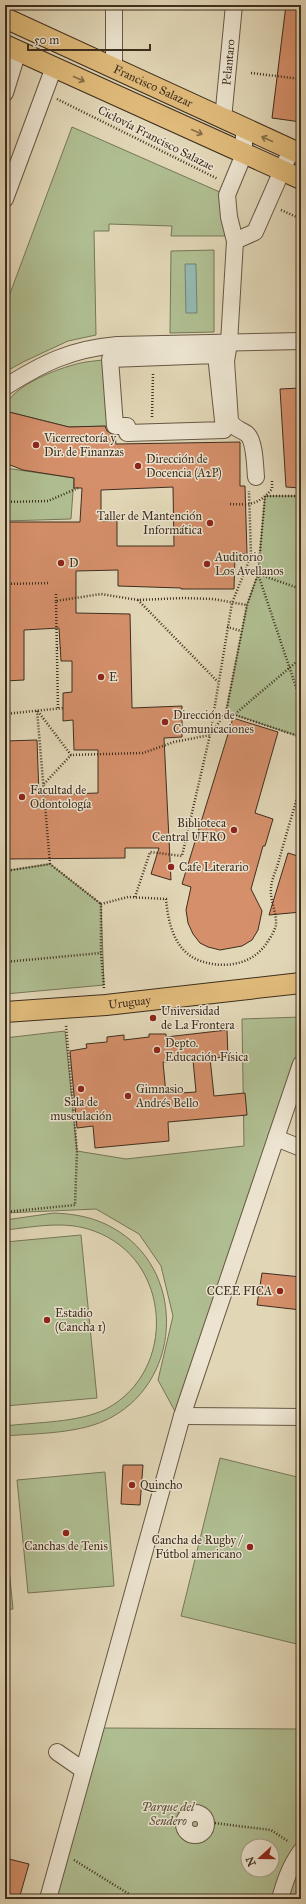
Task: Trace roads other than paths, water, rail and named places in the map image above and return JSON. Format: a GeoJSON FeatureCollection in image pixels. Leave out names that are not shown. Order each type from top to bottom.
{"type":"FeatureCollection","features":[{"type":"Feature","properties":{"kind":"main road","name":"Francisco Salazar"},"geometry":{"type":"LineString","coordinates":[[5,18],[296,152]]}},
{"type":"Feature","properties":{"kind":"main road","name":"Francisco Salazar"},"geometry":{"type":"LineString","coordinates":[[12,48],[301,179]]}},
{"type":"Feature","properties":{"kind":"main road","name":"Uruguay"},"geometry":{"type":"LineString","coordinates":[[5,1012],[106,1004],[301,983]]}},
{"type":"Feature","properties":{"kind":"street"},"geometry":{"type":"LineString","coordinates":[[114,5],[114,67]]}},
{"type":"Feature","properties":{"kind":"street","name":"Pelantaro"},"geometry":{"type":"LineString","coordinates":[[223,119],[234,5]]}},
{"type":"Feature","properties":{"kind":"street"},"geometry":{"type":"LineString","coordinates":[[5,93],[12,48]]}},
{"type":"Feature","properties":{"kind":"street"},"geometry":{"type":"LineString","coordinates":[[5,199],[54,68]]}},
{"type":"Feature","properties":{"kind":"street"},"geometry":{"type":"LineString","coordinates":[[244,129],[244,154],[227,195],[229,217],[235,241],[229,343],[226,360],[230,421],[233,427],[247,434],[252,441],[252,484]]}},
{"type":"Feature","properties":{"kind":"street"},"geometry":{"type":"LineString","coordinates":[[235,241],[255,232],[282,170],[296,152]]}},
{"type":"Feature","properties":{"kind":"street"},"geometry":{"type":"LineString","coordinates":[[5,387],[25,374],[68,354],[94,347],[117,345],[301,341]]}},
{"type":"Feature","properties":{"kind":"street"},"geometry":{"type":"LineString","coordinates":[[216,355],[224,430],[127,434],[127,426],[115,426],[110,359],[154,357],[216,355]]}},
{"type":"Feature","properties":{"kind":"street"},"geometry":{"type":"LineString","coordinates":[[48,1899],[182,1416],[301,1064]]}},
{"type":"Feature","properties":{"kind":"street"},"geometry":{"type":"LineString","coordinates":[[276,1138],[301,1148]]}},
{"type":"Feature","properties":{"kind":"street"},"geometry":{"type":"LineString","coordinates":[[182,1416],[301,1416]]}},
{"type":"Feature","properties":{"kind":"street"},"geometry":{"type":"LineString","coordinates":[[57,1752],[84,1770]]}},
{"type":"Feature","properties":{"kind":"street"},"geometry":{"type":"LineString","coordinates":[[280,1899],[285,1878],[298,1848]]}},
{"type":"Feature","properties":{"kind":"water"},"geometry":{"type":"Polygon","coordinates":[[[185,264],[196,264],[197,313],[186,313],[185,264]]]}},
{"type":"Feature","properties":{"kind":"place","name":"Vicerrectoría y Dir. de Finanzas"},"geometry":{"type":"Point","coordinates":[36,445]}},
{"type":"Feature","properties":{"kind":"place","name":"Dirección de Docencia (A2P)"},"geometry":{"type":"Point","coordinates":[138,466]}},
{"type":"Feature","properties":{"kind":"place","name":"Taller de Mantención Informática"},"geometry":{"type":"Point","coordinates":[210,523]}},
{"type":"Feature","properties":{"kind":"place","name":"D"},"geometry":{"type":"Point","coordinates":[61,563]}},
{"type":"Feature","properties":{"kind":"place","name":"Auditorio Los Avellanos"},"geometry":{"type":"Point","coordinates":[207,564]}},
{"type":"Feature","properties":{"kind":"place","name":"E"},"geometry":{"type":"Point","coordinates":[101,677]}},
{"type":"Feature","properties":{"kind":"place","name":"Dirección de Comunicaciones"},"geometry":{"type":"Point","coordinates":[165,722]}},
{"type":"Feature","properties":{"kind":"place","name":"Facultad de Odontología"},"geometry":{"type":"Point","coordinates":[22,797]}},
{"type":"Feature","properties":{"kind":"place","name":"Biblioteca Central UFRO"},"geometry":{"type":"Point","coordinates":[234,830]}},
{"type":"Feature","properties":{"kind":"place","name":"Cafe Literario"},"geometry":{"type":"Point","coordinates":[171,867]}},
{"type":"Feature","properties":{"kind":"place","name":"Universidad de La Frontera"},"geometry":{"type":"Point","coordinates":[153,1018]}},
{"type":"Feature","properties":{"kind":"place","name":"Depto. Educación Física"},"geometry":{"type":"Point","coordinates":[157,1050]}},
{"type":"Feature","properties":{"kind":"place","name":"Sala de musculación"},"geometry":{"type":"Point","coordinates":[81,1089]}},
{"type":"Feature","properties":{"kind":"place","name":"Gimnasio Andrés Bello"},"geometry":{"type":"Point","coordinates":[128,1096]}},
{"type":"Feature","properties":{"kind":"place","name":"CCEE FICA"},"geometry":{"type":"Point","coordinates":[280,1291]}},
{"type":"Feature","properties":{"kind":"place","name":"Estadio (Cancha 1)"},"geometry":{"type":"Point","coordinates":[47,1320]}},
{"type":"Feature","properties":{"kind":"place","name":"Quincho"},"geometry":{"type":"Point","coordinates":[132,1485]}},
{"type":"Feature","properties":{"kind":"place","name":"Canchas de Tenis"},"geometry":{"type":"Point","coordinates":[66,1533]}},
{"type":"Feature","properties":{"kind":"place","name":"Cancha de Rugby / Fútbol americano"},"geometry":{"type":"Point","coordinates":[250,1547]}},
{"type":"Feature","properties":{"kind":"park label","name":"Parque del Sendero"},"geometry":{"type":"Point","coordinates":[168,1814]}}]}
